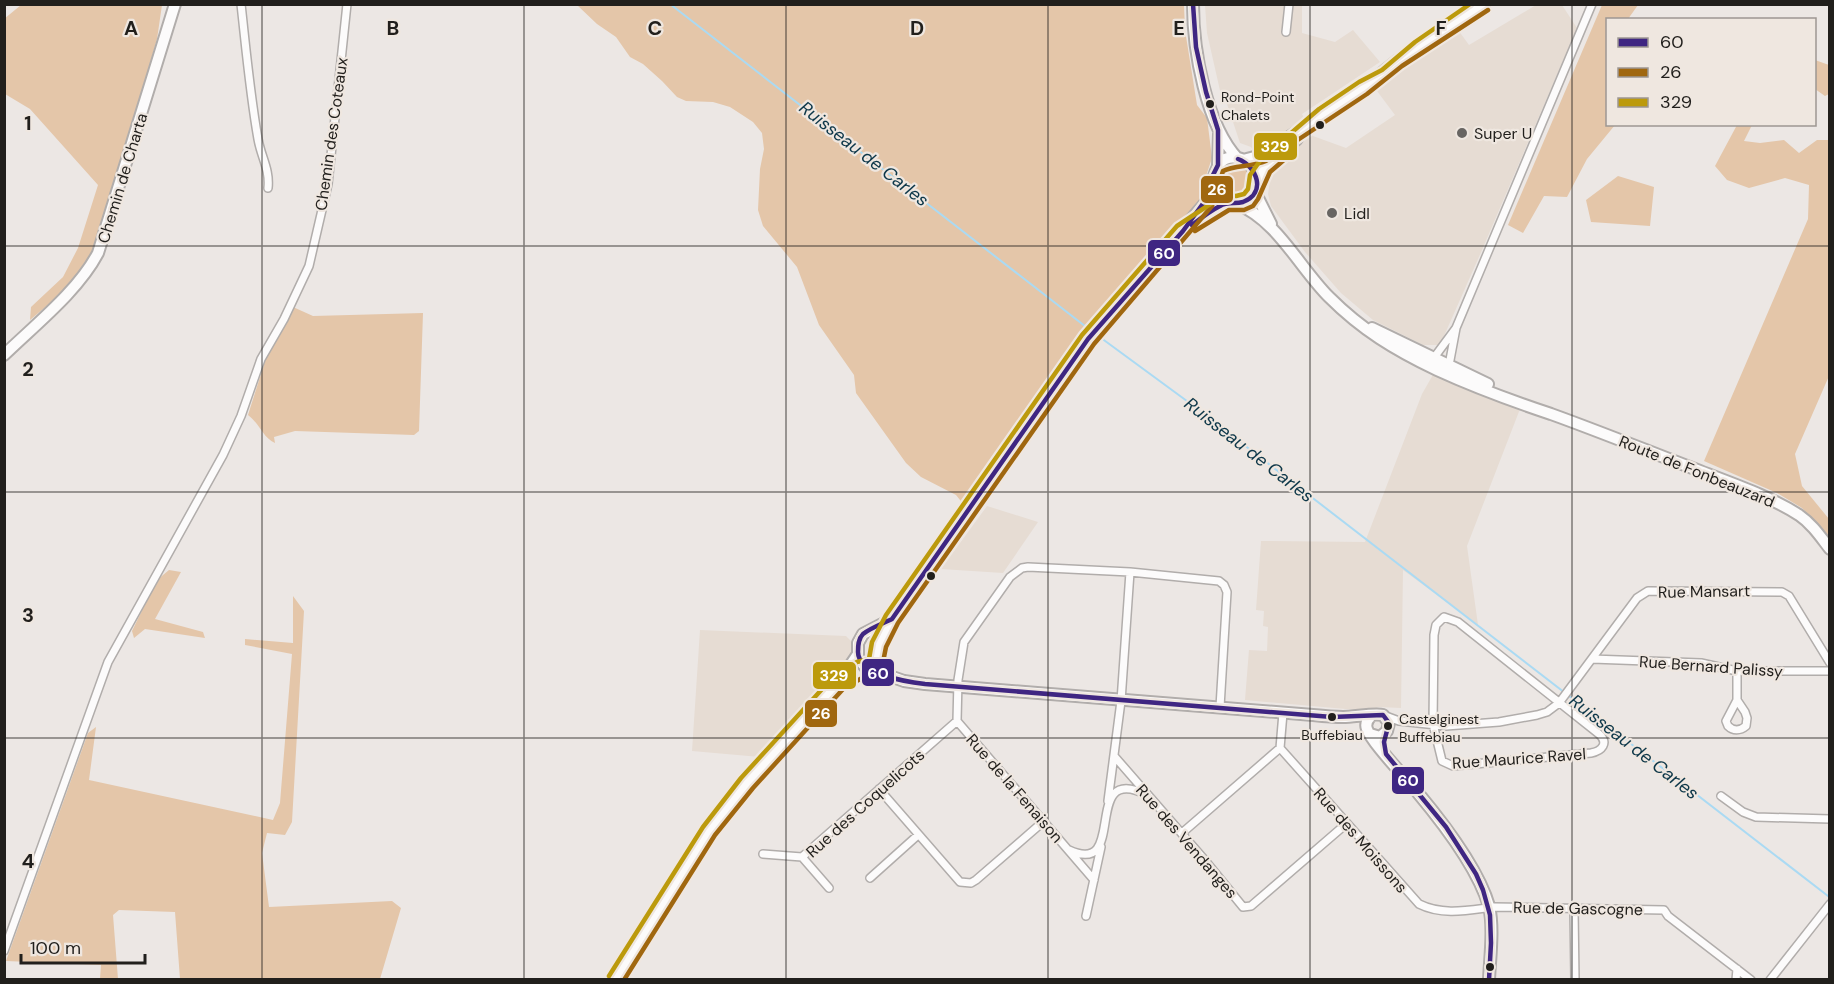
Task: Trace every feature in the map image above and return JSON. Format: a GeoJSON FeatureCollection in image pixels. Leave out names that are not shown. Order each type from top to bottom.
{"type":"FeatureCollection","features":[{"type":"Feature","properties":{"kind":"street","name":"Chemin de Charta"},"geometry":{"type":"LineString","coordinates":[[4,355],[75,285],[98,253],[175,4]]}},
{"type":"Feature","properties":{"kind":"street"},"geometry":{"type":"LineString","coordinates":[[241,4],[249,87],[258,143],[270,176],[268,188]]}},
{"type":"Feature","properties":{"kind":"street","name":"Chemin des Coteaux"},"geometry":{"type":"LineString","coordinates":[[4,951],[108,662],[223,455],[242,416],[261,358],[284,319],[309,266],[328,184],[348,4]]}},
{"type":"Feature","properties":{"kind":"street"},"geometry":{"type":"LineString","coordinates":[[879,645],[892,619],[1097,326],[1183,231],[1206,202],[1218,165],[1218,130],[1206,92],[1196,47],[1193,4]]}},
{"type":"Feature","properties":{"kind":"street"},"geometry":{"type":"LineString","coordinates":[[1286,32],[1289,4]]}},
{"type":"Feature","properties":{"kind":"street"},"geometry":{"type":"LineString","coordinates":[[1218,165],[1229,159],[1262,155],[1363,88],[1398,60],[1484,4]]}},
{"type":"Feature","properties":{"kind":"street"},"geometry":{"type":"LineString","coordinates":[[1439,364],[1592,4]]}},
{"type":"Feature","properties":{"kind":"street"},"geometry":{"type":"LineString","coordinates":[[1183,231],[1232,203],[1248,200],[1255,192],[1257,179],[1268,163],[1324,115]]}},
{"type":"Feature","properties":{"kind":"street"},"geometry":{"type":"LineString","coordinates":[[1218,130],[1240,159],[1253,167],[1257,179]]}},
{"type":"Feature","properties":{"kind":"street"},"geometry":{"type":"LineString","coordinates":[[1212,185],[1216,194],[1254,212],[1275,233]]}},
{"type":"Feature","properties":{"kind":"street"},"geometry":{"type":"LineString","coordinates":[[1255,192],[1275,233]]}},
{"type":"Feature","properties":{"kind":"street","name":"Route de Fonbeauzard"},"geometry":{"type":"LineString","coordinates":[[1275,233],[1314,281],[1360,326],[1374,336],[1550,414],[1772,500],[1801,516],[1814,528],[1830,549]]}},
{"type":"Feature","properties":{"kind":"street"},"geometry":{"type":"LineString","coordinates":[[1439,364],[1456,328]]}},
{"type":"Feature","properties":{"kind":"street","name":"Rue de la Fenaison"},"geometry":{"type":"LineString","coordinates":[[1094,880],[957,721],[964,642],[1016,572],[1028,567],[1130,572],[1219,581],[1227,592],[1220,707]]}},
{"type":"Feature","properties":{"kind":"street"},"geometry":{"type":"LineString","coordinates":[[1086,916],[1102,841],[1115,757],[1130,572]]}},
{"type":"Feature","properties":{"kind":"street","name":"Rue Mansart"},"geometry":{"type":"LineString","coordinates":[[1559,703],[1637,598],[1648,591],[1782,591],[1789,596],[1830,663]]}},
{"type":"Feature","properties":{"kind":"street"},"geometry":{"type":"LineString","coordinates":[[892,619],[861,636],[858,654],[860,662],[866,667],[898,679],[959,688],[1343,717],[1375,714],[1399,721],[1446,726],[1499,722],[1547,712],[1559,703],[1458,622],[1444,617],[1436,625],[1434,635],[1433,724]]}},
{"type":"Feature","properties":{"kind":"street"},"geometry":{"type":"LineString","coordinates":[[871,631],[879,639],[879,657],[882,664],[898,679]]}},
{"type":"Feature","properties":{"kind":"street"},"geometry":{"type":"LineString","coordinates":[[615,980],[709,831],[747,783],[839,682],[858,654]]}},
{"type":"Feature","properties":{"kind":"street"},"geometry":{"type":"LineString","coordinates":[[839,682],[874,665],[879,657]]}},
{"type":"Feature","properties":{"kind":"street","name":"Rue Bernard Palissy"},"geometry":{"type":"LineString","coordinates":[[1592,658],[1701,663],[1737,670],[1830,671]]}},
{"type":"Feature","properties":{"kind":"street"},"geometry":{"type":"LineString","coordinates":[[1737,670],[1737,700]]}},
{"type":"Feature","properties":{"kind":"street","name":"Rue Maurice Ravel"},"geometry":{"type":"LineString","coordinates":[[1433,724],[1440,756],[1442,761],[1448,765],[1598,752],[1605,743],[1604,738],[1559,703]]}},
{"type":"Feature","properties":{"kind":"street"},"geometry":{"type":"LineString","coordinates":[[1182,833],[1280,748],[1283,713]]}},
{"type":"Feature","properties":{"kind":"street"},"geometry":{"type":"LineString","coordinates":[[1371,716],[1367,720],[1369,732],[1450,835],[1467,860],[1489,907],[1491,937],[1488,980]]}},
{"type":"Feature","properties":{"kind":"street"},"geometry":{"type":"LineString","coordinates":[[1383,716],[1387,719],[1385,753]]}},
{"type":"Feature","properties":{"kind":"street"},"geometry":{"type":"LineString","coordinates":[[1343,717],[1380,737],[1399,721]]}},
{"type":"Feature","properties":{"kind":"street","name":"Rue des Coquelicots"},"geometry":{"type":"LineString","coordinates":[[829,888],[802,857],[957,721]]}},
{"type":"Feature","properties":{"kind":"street","name":"Rue des Moissons"},"geometry":{"type":"LineString","coordinates":[[1280,748],[1419,904],[1428,909],[1441,911],[1489,907]]}},
{"type":"Feature","properties":{"kind":"street","name":"Rue des Vendanges"},"geometry":{"type":"LineString","coordinates":[[1115,757],[1244,906],[1251,906],[1346,824]]}},
{"type":"Feature","properties":{"kind":"street"},"geometry":{"type":"LineString","coordinates":[[879,789],[960,882],[965,884],[976,880],[1044,821]]}},
{"type":"Feature","properties":{"kind":"street"},"geometry":{"type":"LineString","coordinates":[[1108,801],[1117,792],[1123,790],[1140,792],[1149,796]]}},
{"type":"Feature","properties":{"kind":"street"},"geometry":{"type":"LineString","coordinates":[[1721,796],[1743,812],[1756,818],[1830,819]]}},
{"type":"Feature","properties":{"kind":"street"},"geometry":{"type":"LineString","coordinates":[[870,878],[918,835]]}},
{"type":"Feature","properties":{"kind":"street"},"geometry":{"type":"LineString","coordinates":[[1068,849],[1087,854],[1098,849],[1102,841]]}},
{"type":"Feature","properties":{"kind":"street"},"geometry":{"type":"LineString","coordinates":[[763,854],[802,857]]}},
{"type":"Feature","properties":{"kind":"street"},"geometry":{"type":"LineString","coordinates":[[1770,980],[1830,904]]}},
{"type":"Feature","properties":{"kind":"street","name":"Rue de Gascogne"},"geometry":{"type":"LineString","coordinates":[[1489,907],[1664,910],[1668,916],[1751,980]]}},
{"type":"Feature","properties":{"kind":"street"},"geometry":{"type":"LineString","coordinates":[[1574,909],[1575,980]]}},
{"type":"Feature","properties":{"kind":"street"},"geometry":{"type":"LineString","coordinates":[[1736,980],[1737,969]]}},
{"type":"Feature","properties":{"kind":"shaded area"},"geometry":{"type":"Polygon","coordinates":[[[21,5],[162,5],[157,39],[96,248],[81,274],[30,320],[31,307],[63,277],[78,248],[98,185],[30,109],[5,94],[4,19],[21,5]]]}},
{"type":"Feature","properties":{"kind":"shaded area"},"geometry":{"type":"Polygon","coordinates":[[[577,5],[1184,5],[1185,30],[1197,105],[1207,118],[1212,158],[1206,176],[1203,200],[1098,315],[975,493],[964,505],[956,495],[921,477],[906,463],[856,393],[854,375],[819,325],[797,267],[763,226],[758,210],[760,169],[764,149],[762,133],[753,122],[730,107],[713,102],[686,101],[677,97],[643,64],[630,57],[616,37],[597,24],[577,5]]]}},
{"type":"Feature","properties":{"kind":"shaded area"},"geometry":{"type":"Polygon","coordinates":[[[1205,5],[1302,5],[1302,33],[1335,42],[1353,30],[1380,62],[1302,114],[1313,136],[1346,148],[1395,115],[1374,87],[1456,27],[1469,45],[1536,5],[1562,5],[1577,28],[1440,345],[1423,345],[1373,320],[1341,293],[1305,252],[1271,206],[1268,194],[1271,174],[1251,147],[1240,143],[1224,95],[1221,95],[1207,33],[1205,5]]]}},
{"type":"Feature","properties":{"kind":"shaded area"},"geometry":{"type":"Polygon","coordinates":[[[1602,5],[1638,5],[1629,18],[1606,18],[1606,126],[1614,126],[1587,159],[1567,197],[1544,196],[1523,233],[1508,225],[1602,5]]]}},
{"type":"Feature","properties":{"kind":"shaded area"},"geometry":{"type":"Polygon","coordinates":[[[1816,60],[1829,65],[1829,94],[1825,96],[1816,90],[1816,60]]]}},
{"type":"Feature","properties":{"kind":"shaded area"},"geometry":{"type":"Polygon","coordinates":[[[1736,126],[1752,126],[1744,141],[1760,143],[1784,140],[1799,153],[1817,140],[1829,140],[1829,376],[1795,454],[1802,486],[1829,519],[1829,538],[1802,508],[1777,493],[1704,461],[1808,219],[1809,185],[1785,178],[1749,188],[1727,180],[1715,166],[1736,126]]]}},
{"type":"Feature","properties":{"kind":"shaded area"},"geometry":{"type":"Polygon","coordinates":[[[1235,163],[1247,169],[1253,181],[1247,193],[1235,199],[1223,193],[1217,181],[1223,169],[1235,163]]]}},
{"type":"Feature","properties":{"kind":"shaded area"},"geometry":{"type":"Polygon","coordinates":[[[1618,176],[1654,187],[1650,226],[1591,222],[1586,200],[1618,176]]]}},
{"type":"Feature","properties":{"kind":"shaded area"},"geometry":{"type":"Polygon","coordinates":[[[293,307],[313,316],[423,313],[419,431],[414,435],[295,431],[274,437],[275,443],[267,438],[248,415],[268,352],[293,307]]]}},
{"type":"Feature","properties":{"kind":"shaded area"},"geometry":{"type":"Polygon","coordinates":[[[1434,373],[1520,409],[1467,546],[1478,625],[1403,570],[1401,708],[1379,707],[1368,711],[1245,700],[1249,650],[1267,651],[1268,627],[1263,626],[1264,611],[1256,610],[1261,541],[1365,542],[1422,394],[1434,373]]]}},
{"type":"Feature","properties":{"kind":"shaded area"},"geometry":{"type":"Polygon","coordinates":[[[987,506],[1038,522],[1003,573],[941,569],[987,506]]]}},
{"type":"Feature","properties":{"kind":"shaded area"},"geometry":{"type":"Polygon","coordinates":[[[169,570],[181,572],[155,619],[203,632],[205,638],[145,629],[134,638],[132,631],[157,580],[169,570]]]}},
{"type":"Feature","properties":{"kind":"shaded area"},"geometry":{"type":"Polygon","coordinates":[[[293,596],[304,611],[292,822],[285,835],[267,833],[262,853],[269,907],[392,901],[401,908],[380,979],[180,979],[175,912],[119,910],[113,915],[118,979],[100,979],[101,965],[6,961],[88,733],[96,727],[89,780],[273,820],[280,803],[292,654],[245,645],[245,639],[293,643],[293,596]]]}},
{"type":"Feature","properties":{"kind":"shaded area"},"geometry":{"type":"Polygon","coordinates":[[[700,630],[846,636],[853,643],[854,653],[760,757],[692,751],[700,630]]]}},
{"type":"Feature","properties":{"kind":"waterway","name":"Ruisseau de Carles"},"geometry":{"type":"LineString","coordinates":[[670,4],[1090,330]]}},
{"type":"Feature","properties":{"kind":"waterway","name":"Ruisseau de Carles"},"geometry":{"type":"LineString","coordinates":[[1097,335],[1191,404],[1828,896]]}},
{"type":"Feature","properties":{"kind":"transit line","name":"60"},"geometry":{"type":"LineString","coordinates":[[1193,4],[1196,47],[1206,92],[1218,130],[1218,165],[1213,175],[1210,194],[1183,231],[1088,339],[892,619],[861,636],[858,647],[860,660],[866,666],[885,676],[925,684],[1332,717],[1383,715],[1389,723],[1384,742],[1386,754],[1446,827],[1476,874],[1483,890],[1490,915],[1489,980]]}},
{"type":"Feature","properties":{"kind":"transit line","name":"329"},"geometry":{"type":"LineString","coordinates":[[609,976],[703,827],[741,778],[834,676],[857,662],[869,659],[872,642],[886,615],[1082,335],[1177,226],[1224,195],[1244,194],[1248,189],[1250,175],[1262,158],[1319,109],[1359,82],[1382,70],[1415,42],[1470,4]]}},
{"type":"Feature","properties":{"kind":"transit line","name":"26"},"geometry":{"type":"LineString","coordinates":[[624,980],[715,835],[753,788],[844,688],[882,667],[886,647],[898,623],[1094,344],[1212,206],[1223,171],[1266,161],[1367,94],[1402,66],[1488,10]]}},
{"type":"Feature","properties":{"kind":"transit line","name":"26"},"geometry":{"type":"LineString","coordinates":[[1195,231],[1229,210],[1244,210],[1253,206],[1270,172],[1292,153]]}},
{"type":"Feature","properties":{"kind":"transit line","name":"60"},"geometry":{"type":"LineString","coordinates":[[1192,225],[1220,206],[1243,202],[1255,192],[1257,180],[1254,173],[1245,162],[1238,159]]}},
{"type":"Feature","properties":{"kind":"place","name":"Rond-Point Chalets"},"geometry":{"type":"Point","coordinates":[1210,104]}},
{"type":"Feature","properties":{"kind":"place","name":"Super U"},"geometry":{"type":"Point","coordinates":[1462,133]}},
{"type":"Feature","properties":{"kind":"place","name":"Lidl"},"geometry":{"type":"Point","coordinates":[1332,213]}},
{"type":"Feature","properties":{"kind":"place","name":"Buffebiau"},"geometry":{"type":"Point","coordinates":[1332,717]}},
{"type":"Feature","properties":{"kind":"place","name":"Castelginest Buffebiau"},"geometry":{"type":"Point","coordinates":[1388,726]}}]}
